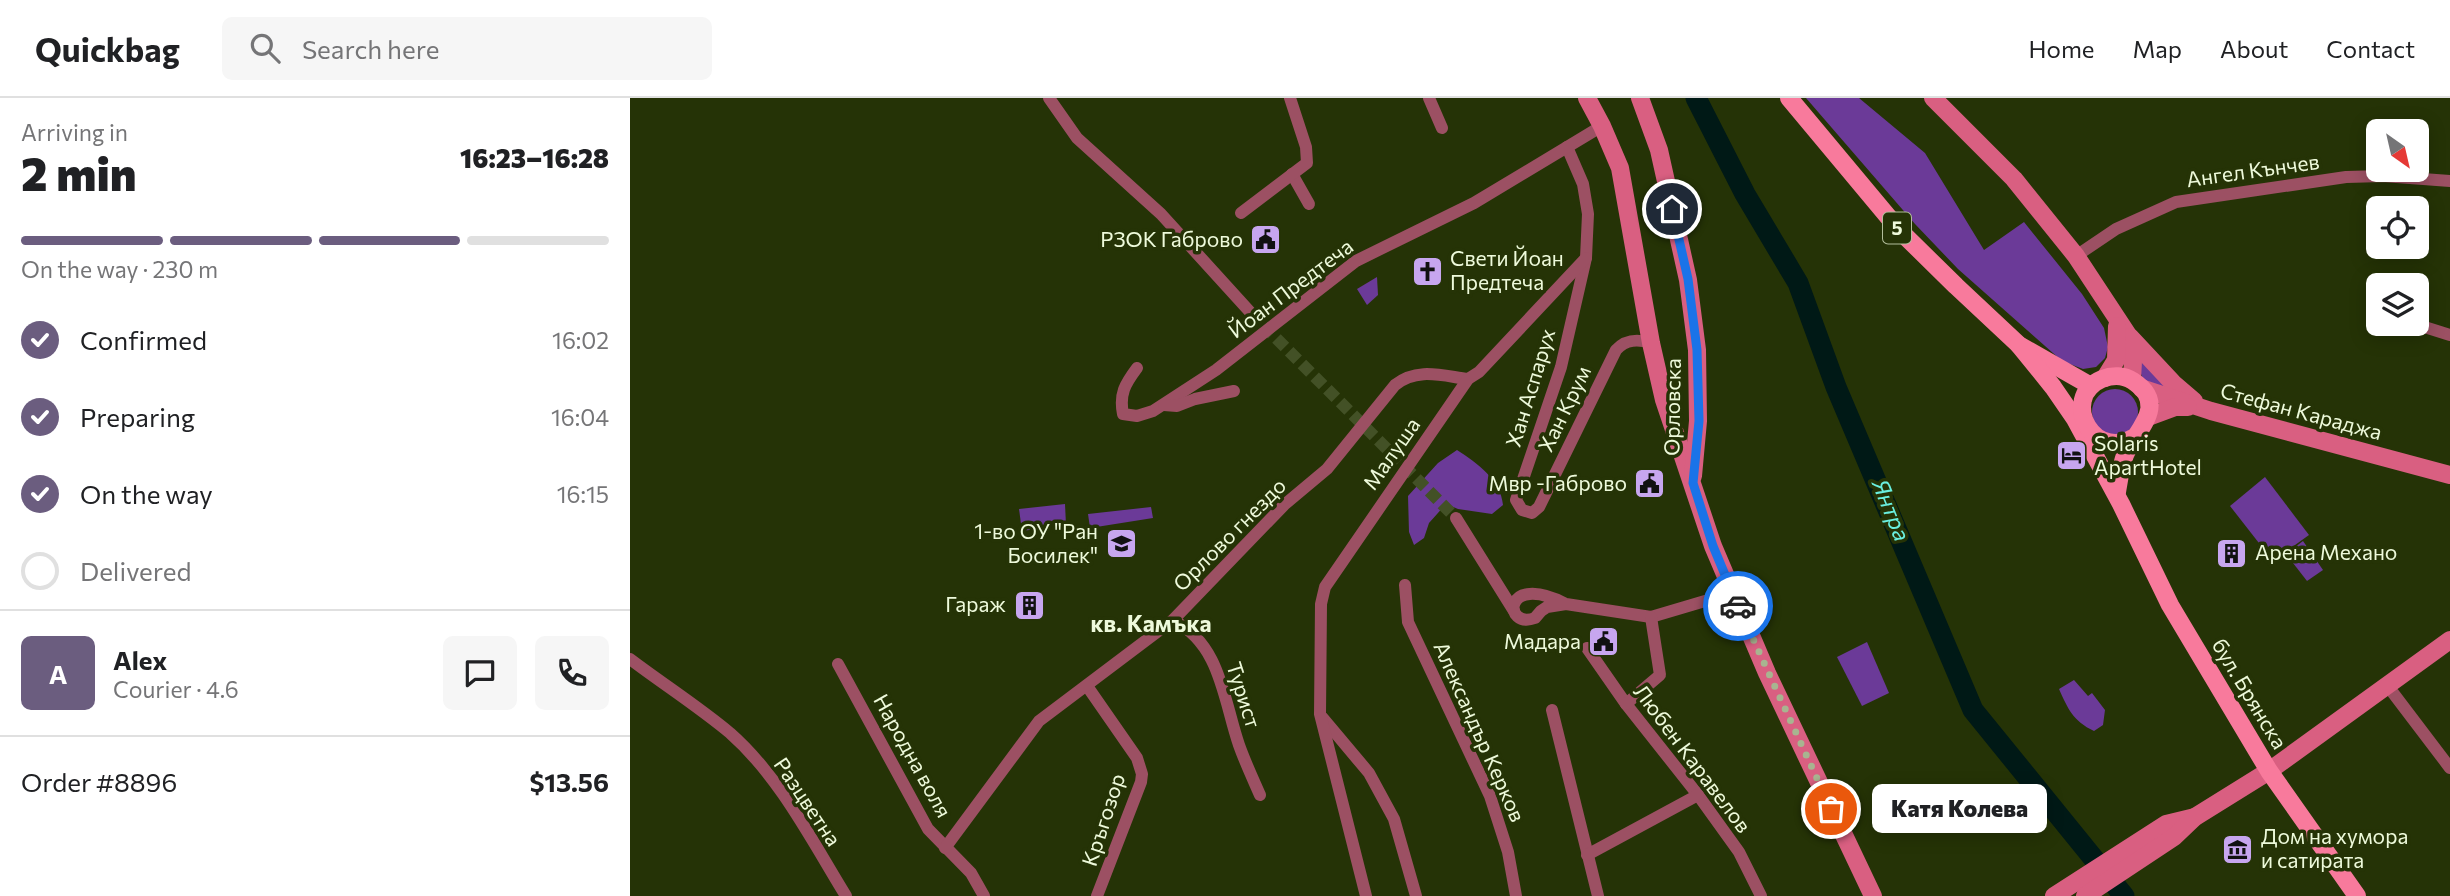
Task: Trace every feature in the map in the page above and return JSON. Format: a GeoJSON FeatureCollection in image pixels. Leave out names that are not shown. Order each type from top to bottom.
{"type":"FeatureCollection","features":[{"type":"Feature","properties":{"kind":"main road","name":"бул. Брянска"},"geometry":{"type":"LineString","coordinates":[[1789,98],[1900,231],[2019,345],[2053,387],[2075,419],[2119,498],[2170,605],[2269,771],[2357,896]]}},
{"type":"Feature","properties":{"kind":"main road","name":"бул. Брянска"},"geometry":{"type":"LineString","coordinates":[[2019,345],[2038,358]]}},
{"type":"Feature","properties":{"kind":"main road","name":"5"},"geometry":{"type":"LineString","coordinates":[[2038,358],[2098,382],[2123,377],[2137,384]]}},
{"type":"Feature","properties":{"kind":"main road"},"geometry":{"type":"LineString","coordinates":[[2038,358],[2082,416],[2119,498]]}},
{"type":"Feature","properties":{"kind":"main road"},"geometry":{"type":"LineString","coordinates":[[2082,416],[2083,400],[2098,382]]}},
{"type":"Feature","properties":{"kind":"main road"},"geometry":{"type":"LineString","coordinates":[[2119,498],[2125,454],[2144,425],[2148,402],[2137,384]]}},
{"type":"Feature","properties":{"kind":"main road"},"geometry":{"type":"LineString","coordinates":[[2091,432],[2104,441],[2119,443],[2127,441],[2144,425]]}},
{"type":"Feature","properties":{"kind":"street"},"geometry":{"type":"LineString","coordinates":[[1049,98],[1077,138],[1161,214],[1251,313]]}},
{"type":"Feature","properties":{"kind":"street"},"geometry":{"type":"LineString","coordinates":[[1241,214],[1307,163],[1306,147],[1290,98]]}},
{"type":"Feature","properties":{"kind":"street"},"geometry":{"type":"LineString","coordinates":[[1429,98],[1442,128]]}},
{"type":"Feature","properties":{"kind":"street"},"geometry":{"type":"LineString","coordinates":[[1587,98],[1620,168],[1651,343],[1664,400],[1693,483]]}},
{"type":"Feature","properties":{"kind":"street","name":"Орловска"},"geometry":{"type":"LineString","coordinates":[[1640,98],[1659,150],[1688,279],[1697,350],[1699,421],[1693,483],[1713,546],[1732,593],[1873,896]]}},
{"type":"Feature","properties":{"kind":"street"},"geometry":{"type":"LineString","coordinates":[[1933,98],[2014,179],[2076,256],[2128,335],[2173,383],[2202,408]]}},
{"type":"Feature","properties":{"kind":"street","name":"Йоан Предтеча"},"geometry":{"type":"LineString","coordinates":[[1137,368],[1127,380],[1121,395],[1123,414],[1137,416],[1164,405],[1216,370],[1356,261],[1474,203],[1602,126]]}},
{"type":"Feature","properties":{"kind":"street","name":"Хан Аспарух"},"geometry":{"type":"LineString","coordinates":[[1527,512],[1519,507],[1517,500],[1561,366],[1586,258],[1588,214],[1583,184],[1567,147]]}},
{"type":"Feature","properties":{"kind":"street"},"geometry":{"type":"LineString","coordinates":[[1292,174],[1310,204]]}},
{"type":"Feature","properties":{"kind":"street","name":"Ангел Кънчев"},"geometry":{"type":"LineString","coordinates":[[2076,256],[2116,229],[2176,202],[2346,177],[2383,176],[2450,181]]}},
{"type":"Feature","properties":{"kind":"street","name":"Малуша"},"geometry":{"type":"LineString","coordinates":[[1366,896],[1320,714],[1321,604],[1325,587],[1468,379],[1479,372],[1586,258]]}},
{"type":"Feature","properties":{"kind":"street"},"geometry":{"type":"LineString","coordinates":[[2098,382],[2116,360],[2119,336],[2117,320]]}},
{"type":"Feature","properties":{"kind":"street"},"geometry":{"type":"LineString","coordinates":[[2429,328],[2450,335]]}},
{"type":"Feature","properties":{"kind":"street"},"geometry":{"type":"LineString","coordinates":[[2128,335],[2137,384]]}},
{"type":"Feature","properties":{"kind":"street","name":"Хан Крум"},"geometry":{"type":"LineString","coordinates":[[1527,512],[1532,513],[1539,507],[1616,351],[1621,345],[1637,339],[1651,343]]}},
{"type":"Feature","properties":{"kind":"street","name":"Орлово гнездо"},"geometry":{"type":"LineString","coordinates":[[945,848],[1040,721],[1173,620],[1284,505],[1327,469],[1395,385],[1402,379],[1430,373],[1468,379]]}},
{"type":"Feature","properties":{"kind":"street","name":"Стефан Караджа"},"geometry":{"type":"LineString","coordinates":[[2137,384],[2202,408],[2450,475]]}},
{"type":"Feature","properties":{"kind":"street"},"geometry":{"type":"LineString","coordinates":[[1164,405],[1177,406],[1195,399],[1234,391]]}},
{"type":"Feature","properties":{"kind":"street"},"geometry":{"type":"LineString","coordinates":[[2144,425],[2175,407],[2202,408]]}},
{"type":"Feature","properties":{"kind":"street"},"geometry":{"type":"LineString","coordinates":[[1674,429],[1699,421]]}},
{"type":"Feature","properties":{"kind":"street"},"geometry":{"type":"LineString","coordinates":[[1456,518],[1518,617],[1525,621],[1535,618],[1553,604],[1569,604],[1651,617],[1732,593]]}},
{"type":"Feature","properties":{"kind":"street"},"geometry":{"type":"LineString","coordinates":[[1491,572],[1540,601],[1541,611]]}},
{"type":"Feature","properties":{"kind":"street","name":"Александър Керков"},"geometry":{"type":"LineString","coordinates":[[1405,585],[1408,622],[1490,796],[1508,852],[1516,896]]}},
{"type":"Feature","properties":{"kind":"street"},"geometry":{"type":"LineString","coordinates":[[1514,611],[1515,600],[1528,594],[1549,596],[1569,604]]}},
{"type":"Feature","properties":{"kind":"street"},"geometry":{"type":"LineString","coordinates":[[1626,704],[1660,675],[1651,617]]}},
{"type":"Feature","properties":{"kind":"street","name":"Турист"},"geometry":{"type":"LineString","coordinates":[[1173,620],[1189,628],[1211,657],[1219,675],[1240,748],[1260,795]]}},
{"type":"Feature","properties":{"kind":"street"},"geometry":{"type":"LineString","coordinates":[[2061,892],[2196,817],[2269,771],[2450,640]]}},
{"type":"Feature","properties":{"kind":"street","name":"Любен Каравелов"},"geometry":{"type":"LineString","coordinates":[[1587,648],[1626,704],[1698,794],[1739,852],[1761,896]]}},
{"type":"Feature","properties":{"kind":"street","name":"Разцветна"},"geometry":{"type":"LineString","coordinates":[[630,659],[731,734],[777,785],[846,896]]}},
{"type":"Feature","properties":{"kind":"street","name":"Народна воля"},"geometry":{"type":"LineString","coordinates":[[838,664],[928,829],[971,873],[984,896]]}},
{"type":"Feature","properties":{"kind":"street"},"geometry":{"type":"LineString","coordinates":[[2387,685],[2450,768]]}},
{"type":"Feature","properties":{"kind":"street","name":"Кръгозор"},"geometry":{"type":"LineString","coordinates":[[1087,686],[1137,758],[1142,774],[1097,896]]}},
{"type":"Feature","properties":{"kind":"street"},"geometry":{"type":"LineString","coordinates":[[1552,710],[1598,896]]}},
{"type":"Feature","properties":{"kind":"street"},"geometry":{"type":"LineString","coordinates":[[1320,714],[1369,773],[1394,819],[1416,896]]}},
{"type":"Feature","properties":{"kind":"street"},"geometry":{"type":"LineString","coordinates":[[1587,855],[1698,794]]}},
{"type":"Feature","properties":{"kind":"street"},"geometry":{"type":"LineString","coordinates":[[2085,896],[2149,844]]}},
{"type":"Feature","properties":{"kind":"shaded area"},"geometry":{"type":"Polygon","coordinates":[[[1806,98],[1859,98],[1925,153],[1984,250],[2024,222],[2082,294],[2104,328],[2108,347],[2105,358],[2096,367],[2083,369],[2062,361],[1958,269],[1915,224],[1806,98]]]}},
{"type":"Feature","properties":{"kind":"shaded area"},"geometry":{"type":"Polygon","coordinates":[[[1377,277],[1378,295],[1367,305],[1357,289],[1377,277]]]}},
{"type":"Feature","properties":{"kind":"shaded area"},"geometry":{"type":"Polygon","coordinates":[[[2140,358],[2170,388],[2144,382],[2140,371],[2140,358]]]}},
{"type":"Feature","properties":{"kind":"shaded area"},"geometry":{"type":"Polygon","coordinates":[[[2115,389],[2131,396],[2138,412],[2131,428],[2115,435],[2099,428],[2092,412],[2099,396],[2115,389]]]}},
{"type":"Feature","properties":{"kind":"shaded area"},"geometry":{"type":"Polygon","coordinates":[[[1457,450],[1493,480],[1503,505],[1492,514],[1458,509],[1446,504],[1429,523],[1424,538],[1414,545],[1409,532],[1408,496],[1438,463],[1457,450]]]}},
{"type":"Feature","properties":{"kind":"shaded area"},"geometry":{"type":"Polygon","coordinates":[[[2265,477],[2309,535],[2273,561],[2230,506],[2265,477]]]}},
{"type":"Feature","properties":{"kind":"shaded area"},"geometry":{"type":"Polygon","coordinates":[[[1065,504],[1066,525],[1022,531],[1019,509],[1065,504]]]}},
{"type":"Feature","properties":{"kind":"shaded area"},"geometry":{"type":"Polygon","coordinates":[[[1151,507],[1153,518],[1090,528],[1088,514],[1151,507]]]}},
{"type":"Feature","properties":{"kind":"shaded area"},"geometry":{"type":"Polygon","coordinates":[[[2303,541],[2323,570],[2307,581],[2286,554],[2303,541]]]}},
{"type":"Feature","properties":{"kind":"shaded area"},"geometry":{"type":"Polygon","coordinates":[[[1867,642],[1889,693],[1862,706],[1837,657],[1867,642]]]}},
{"type":"Feature","properties":{"kind":"shaded area"},"geometry":{"type":"Polygon","coordinates":[[[2074,680],[2088,696],[2092,693],[2105,710],[2103,725],[2094,731],[2072,714],[2059,689],[2074,680]]]}},
{"type":"Feature","properties":{"kind":"waterway","name":"Янтра"},"geometry":{"type":"LineString","coordinates":[[1696,98],[1745,194],[1798,283],[1836,387],[1973,710],[2124,896]]}},
{"type":"Feature","properties":{"kind":"tunnel"},"geometry":{"type":"LineString","coordinates":[[1251,313],[1456,518]]}},
{"type":"Feature","properties":{"kind":"way so far"},"geometry":{"type":"LineString","coordinates":[[1738,606],[1831,809]]}},
{"type":"Feature","properties":{"kind":"place","name":"РЗОК Габрово"},"geometry":{"type":"Point","coordinates":[1266,240]}},
{"type":"Feature","properties":{"kind":"place","name":"Свети Йоан Предтеча"},"geometry":{"type":"Point","coordinates":[1427,271]}},
{"type":"Feature","properties":{"kind":"place","name":"Solaris ApartHotel"},"geometry":{"type":"Point","coordinates":[2071,456]}},
{"type":"Feature","properties":{"kind":"place","name":"Мвр -Габрово"},"geometry":{"type":"Point","coordinates":[1650,484]}},
{"type":"Feature","properties":{"kind":"place","name":"1-во ОУ \"Ран Босилек\""},"geometry":{"type":"Point","coordinates":[1121,544]}},
{"type":"Feature","properties":{"kind":"place","name":"Арена Механо"},"geometry":{"type":"Point","coordinates":[2232,553]}},
{"type":"Feature","properties":{"kind":"place","name":"Гараж"},"geometry":{"type":"Point","coordinates":[1029,605]}},
{"type":"Feature","properties":{"kind":"place","name":"Мадара"},"geometry":{"type":"Point","coordinates":[1604,642]}},
{"type":"Feature","properties":{"kind":"place","name":"Катя Колева"},"geometry":{"type":"Point","coordinates":[1831,809]}},
{"type":"Feature","properties":{"kind":"place","name":"Дом на хумора и сатирата"},"geometry":{"type":"Point","coordinates":[2238,849]}},
{"type":"Feature","properties":{"kind":"district","name":"кв. Камъка"},"geometry":{"type":"Point","coordinates":[1151,624]}},
{"type":"Feature","properties":{"kind":"route"},"geometry":{"type":"LineString","coordinates":[[1672,209],[1688,279],[1697,350],[1699,421],[1693,483],[1713,546],[1738,606]]}}]}
